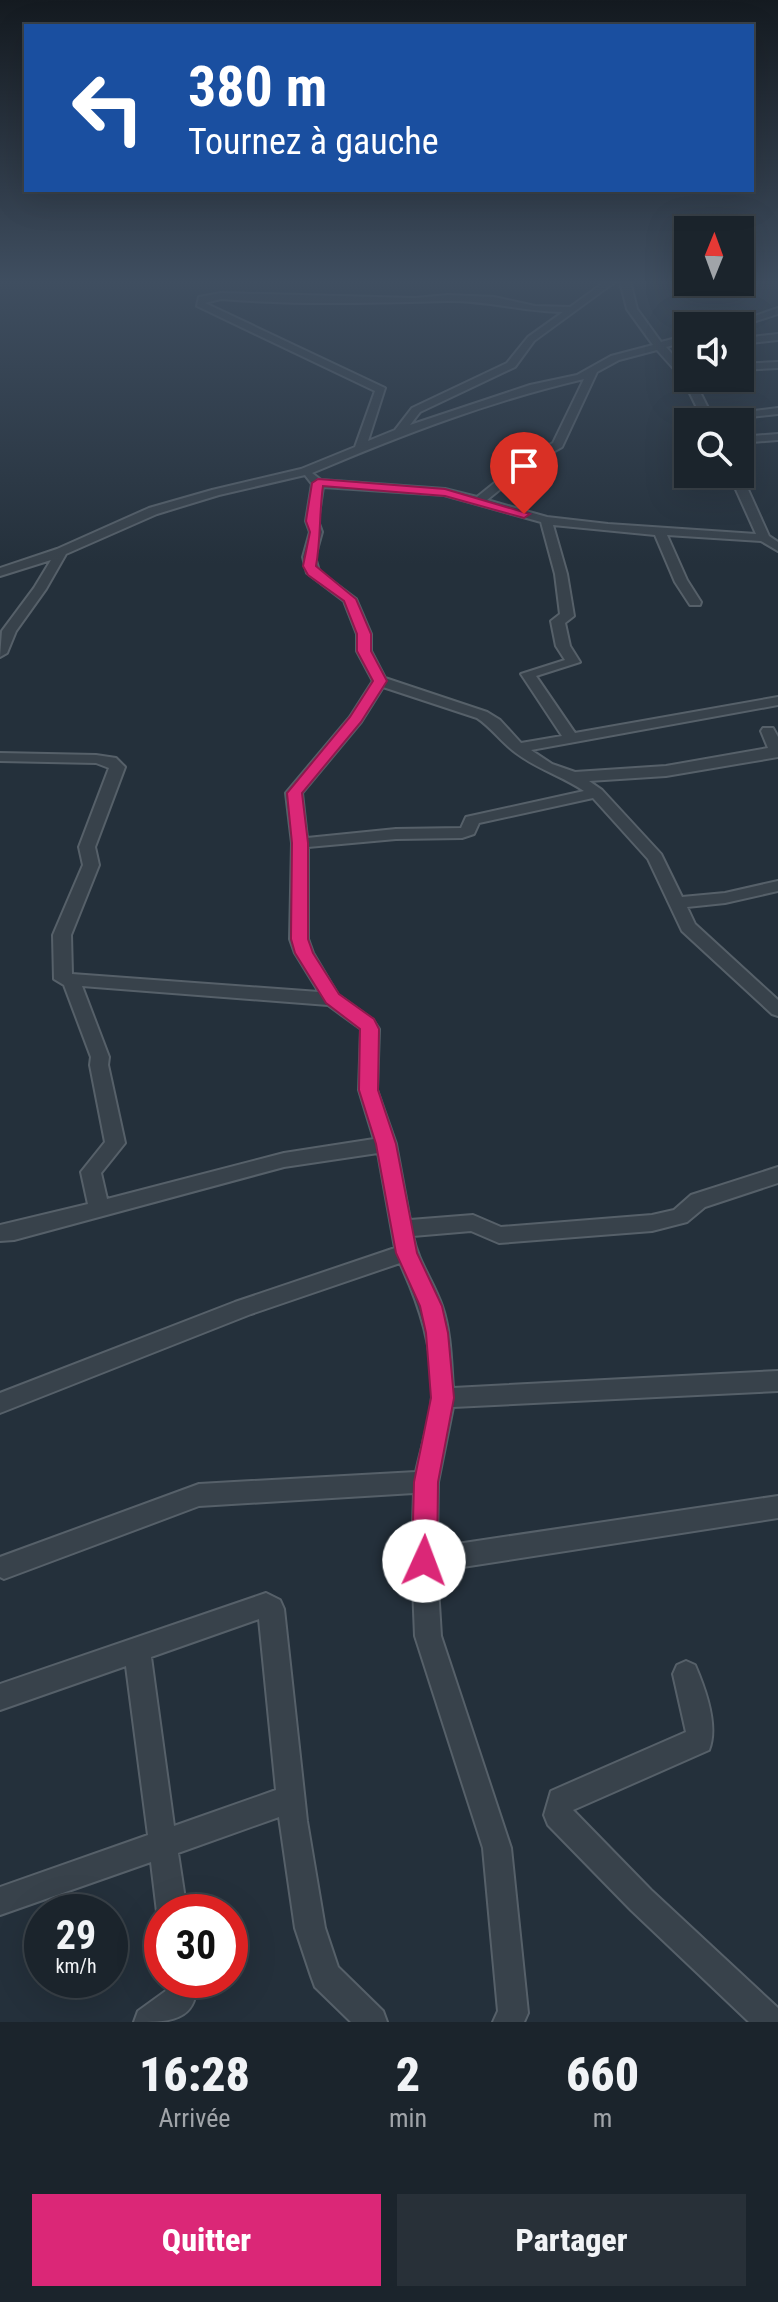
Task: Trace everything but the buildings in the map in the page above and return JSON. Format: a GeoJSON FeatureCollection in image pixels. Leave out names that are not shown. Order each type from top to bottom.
{"type":"FeatureCollection","features":[{"type":"Feature","properties":{"kind":"street"},"geometry":{"type":"LineString","coordinates":[[350,375],[381,390],[360,449]]}},
{"type":"Feature","properties":{"kind":"street"},"geometry":{"type":"LineString","coordinates":[[399,432],[416,410],[489,375]]}},
{"type":"Feature","properties":{"kind":"street"},"geometry":{"type":"LineString","coordinates":[[0,572],[61,552],[153,511],[216,492],[305,472],[399,432],[534,387],[583,375]]}},
{"type":"Feature","properties":{"kind":"street"},"geometry":{"type":"LineString","coordinates":[[479,501],[526,463],[558,445],[590,375]]}},
{"type":"Feature","properties":{"kind":"street"},"geometry":{"type":"LineString","coordinates":[[754,414],[778,411]]}},
{"type":"Feature","properties":{"kind":"street"},"geometry":{"type":"LineString","coordinates":[[754,439],[778,437]]}},
{"type":"Feature","properties":{"kind":"street"},"geometry":{"type":"LineString","coordinates":[[305,472],[318,483],[441,492],[546,520],[660,533],[764,538],[778,547]]}},
{"type":"Feature","properties":{"kind":"street"},"geometry":{"type":"LineString","coordinates":[[318,483],[312,521],[316,532],[310,566],[313,573],[350,599],[364,634],[364,651],[380,681],[482,715],[495,723],[518,748],[597,793],[655,857],[688,927],[778,1010]]}},
{"type":"Feature","properties":{"kind":"street"},"geometry":{"type":"LineString","coordinates":[[741,488],[764,538]]}},
{"type":"Feature","properties":{"kind":"street"},"geometry":{"type":"LineString","coordinates":[[546,520],[561,574],[567,616],[558,621],[563,646],[573,662],[528,673],[571,738]]}},
{"type":"Feature","properties":{"kind":"street"},"geometry":{"type":"LineString","coordinates":[[660,533],[681,582],[695,602]]}},
{"type":"Feature","properties":{"kind":"street"},"geometry":{"type":"LineString","coordinates":[[0,653],[7,634],[40,589],[61,552]]}},
{"type":"Feature","properties":{"kind":"street"},"geometry":{"type":"LineString","coordinates":[[380,681],[356,719],[294,793],[300,843],[299,939],[332,999],[370,1029],[368,1090],[386,1144],[406,1253],[431,1306],[443,1398],[426,1482],[424,1561],[428,1636],[497,1848],[513,2013],[508,2022]]}},
{"type":"Feature","properties":{"kind":"street"},"geometry":{"type":"LineString","coordinates":[[518,748],[778,701]]}},
{"type":"Feature","properties":{"kind":"street"},"geometry":{"type":"LineString","coordinates":[[573,777],[666,771],[777,752],[768,731]]}},
{"type":"Feature","properties":{"kind":"street"},"geometry":{"type":"LineString","coordinates":[[0,757],[96,759],[116,763],[87,847],[91,865],[62,935],[62,977],[71,981],[332,999]]}},
{"type":"Feature","properties":{"kind":"street"},"geometry":{"type":"LineString","coordinates":[[300,843],[396,834],[464,833],[472,820],[597,793]]}},
{"type":"Feature","properties":{"kind":"street"},"geometry":{"type":"LineString","coordinates":[[678,903],[725,898],[778,886]]}},
{"type":"Feature","properties":{"kind":"street"},"geometry":{"type":"LineString","coordinates":[[71,981],[100,1057],[115,1143],[91,1172],[99,1209]]}},
{"type":"Feature","properties":{"kind":"street"},"geometry":{"type":"LineString","coordinates":[[0,1233],[284,1160],[386,1144]]}},
{"type":"Feature","properties":{"kind":"street"},"geometry":{"type":"LineString","coordinates":[[404,1229],[473,1223],[499,1235],[652,1223],[680,1216],[698,1201],[778,1175]]}},
{"type":"Feature","properties":{"kind":"street"},"geometry":{"type":"LineString","coordinates":[[0,1403],[243,1308],[406,1253]]}},
{"type":"Feature","properties":{"kind":"street"},"geometry":{"type":"LineString","coordinates":[[443,1398],[778,1381]]}},
{"type":"Feature","properties":{"kind":"street"},"geometry":{"type":"LineString","coordinates":[[4,1567],[199,1495],[426,1482]]}},
{"type":"Feature","properties":{"kind":"street"},"geometry":{"type":"LineString","coordinates":[[424,1561],[778,1507]]}},
{"type":"Feature","properties":{"kind":"street"},"geometry":{"type":"LineString","coordinates":[[0,1697],[137,1651],[253,1607],[266,1605],[271,1609],[291,1799],[310,1928],[326,1976],[372,2022]]}},
{"type":"Feature","properties":{"kind":"street"},"geometry":{"type":"LineString","coordinates":[[137,1651],[170,1894]]}},
{"type":"Feature","properties":{"kind":"street"},"geometry":{"type":"LineString","coordinates":[[686,1674],[700,1730],[699,1740],[561,1801],[558,1815],[641,1900],[771,2022]]}},
{"type":"Feature","properties":{"kind":"street"},"geometry":{"type":"LineString","coordinates":[[0,1901],[291,1799]]}},
{"type":"Feature","properties":{"kind":"street"},"geometry":{"type":"LineString","coordinates":[[149,2022],[181,1998]]}},
{"type":"Feature","properties":{"kind":"route"},"geometry":{"type":"LineString","coordinates":[[424,1561],[426,1482],[443,1398],[437,1333],[431,1306],[406,1253],[399,1200],[386,1144],[368,1090],[370,1029],[332,999],[299,939],[300,843],[294,793],[356,719],[380,681],[364,651],[365,637],[350,599],[313,573],[310,566],[309,557],[316,532],[312,521],[318,483],[445,492],[524,514]]}}]}
